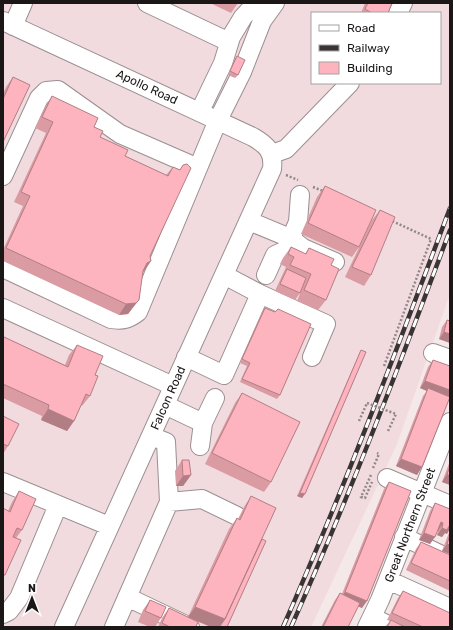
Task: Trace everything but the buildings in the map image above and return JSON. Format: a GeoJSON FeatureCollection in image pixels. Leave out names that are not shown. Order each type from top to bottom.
{"type":"FeatureCollection","features":[{"type":"Feature","properties":{"kind":"street"},"geometry":{"type":"LineString","coordinates":[[8,23],[23,3]]}},
{"type":"Feature","properties":{"kind":"street"},"geometry":{"type":"LineString","coordinates":[[147,3],[229,42]]}},
{"type":"Feature","properties":{"kind":"street"},"geometry":{"type":"LineString","coordinates":[[200,111],[223,63],[229,42],[243,17],[256,3]]}},
{"type":"Feature","properties":{"kind":"street"},"geometry":{"type":"LineString","coordinates":[[3,268],[111,319],[121,321],[130,318],[138,312],[218,120],[242,72],[262,21],[275,3]]}},
{"type":"Feature","properties":{"kind":"street"},"geometry":{"type":"LineString","coordinates":[[398,12],[403,3]]}},
{"type":"Feature","properties":{"kind":"street","name":"Apollo Road"},"geometry":{"type":"LineString","coordinates":[[8,23],[200,111],[262,142],[272,161]]}},
{"type":"Feature","properties":{"kind":"street"},"geometry":{"type":"LineString","coordinates":[[272,161],[286,149],[349,84]]}},
{"type":"Feature","properties":{"kind":"street"},"geometry":{"type":"LineString","coordinates":[[3,176],[39,98],[46,91],[58,90],[120,134],[198,168]]}},
{"type":"Feature","properties":{"kind":"street","name":"Falcon Road"},"geometry":{"type":"LineString","coordinates":[[64,627],[249,221],[272,161]]}},
{"type":"Feature","properties":{"kind":"street"},"geometry":{"type":"LineString","coordinates":[[266,275],[275,255],[286,250],[298,222],[303,187]]}},
{"type":"Feature","properties":{"kind":"street"},"geometry":{"type":"LineString","coordinates":[[249,221],[290,238],[303,248],[335,262]]}},
{"type":"Feature","properties":{"kind":"street"},"geometry":{"type":"LineString","coordinates":[[224,275],[260,294],[326,324],[312,357]]}},
{"type":"Feature","properties":{"kind":"street"},"geometry":{"type":"LineString","coordinates":[[186,357],[224,375],[260,294]]}},
{"type":"Feature","properties":{"kind":"street"},"geometry":{"type":"LineString","coordinates":[[3,308],[173,386]]}},
{"type":"Feature","properties":{"kind":"street"},"geometry":{"type":"LineString","coordinates":[[433,353],[450,359]]}},
{"type":"Feature","properties":{"kind":"street"},"geometry":{"type":"LineString","coordinates":[[200,446],[203,423],[215,398]]}},
{"type":"Feature","properties":{"kind":"street"},"geometry":{"type":"LineString","coordinates":[[165,405],[203,423]]}},
{"type":"Feature","properties":{"kind":"street","name":"Great Northern Street"},"geometry":{"type":"LineString","coordinates":[[369,622],[388,580],[450,422]]}},
{"type":"Feature","properties":{"kind":"street"},"geometry":{"type":"LineString","coordinates":[[114,627],[169,502],[166,442],[151,436]]}},
{"type":"Feature","properties":{"kind":"street"},"geometry":{"type":"LineString","coordinates":[[387,478],[450,505]]}},
{"type":"Feature","properties":{"kind":"street"},"geometry":{"type":"LineString","coordinates":[[3,482],[109,526]]}},
{"type":"Feature","properties":{"kind":"street"},"geometry":{"type":"LineString","coordinates":[[169,502],[202,498],[238,516]]}},
{"type":"Feature","properties":{"kind":"street"},"geometry":{"type":"LineString","coordinates":[[3,614],[10,611],[19,598],[58,505]]}},
{"type":"Feature","properties":{"kind":"street"},"geometry":{"type":"LineString","coordinates":[[404,537],[450,559]]}},
{"type":"Feature","properties":{"kind":"street"},"geometry":{"type":"LineString","coordinates":[[388,580],[450,608]]}},
{"type":"Feature","properties":{"kind":"street"},"geometry":{"type":"LineString","coordinates":[[127,597],[190,627]]}},
{"type":"Feature","properties":{"kind":"street"},"geometry":{"type":"LineString","coordinates":[[369,622],[392,627]]}},
{"type":"Feature","properties":{"kind":"path"},"geometry":{"type":"LineString","coordinates":[[272,161],[303,187],[323,192]]}},
{"type":"Feature","properties":{"kind":"path"},"geometry":{"type":"LineString","coordinates":[[384,366],[431,239],[386,219]]}},
{"type":"Feature","properties":{"kind":"path"},"geometry":{"type":"LineString","coordinates":[[359,421],[367,403],[396,414],[388,431]]}},
{"type":"Feature","properties":{"kind":"shaded area"},"geometry":{"type":"Polygon","coordinates":[[[3,3],[450,3],[450,294],[397,444],[311,627],[3,627],[3,3]]]}},
{"type":"Feature","properties":{"kind":"railway"},"geometry":{"type":"LineString","coordinates":[[283,627],[349,471],[450,208]]}},
{"type":"Feature","properties":{"kind":"railway"},"geometry":{"type":"LineString","coordinates":[[291,627],[374,430],[450,230]]}}]}
